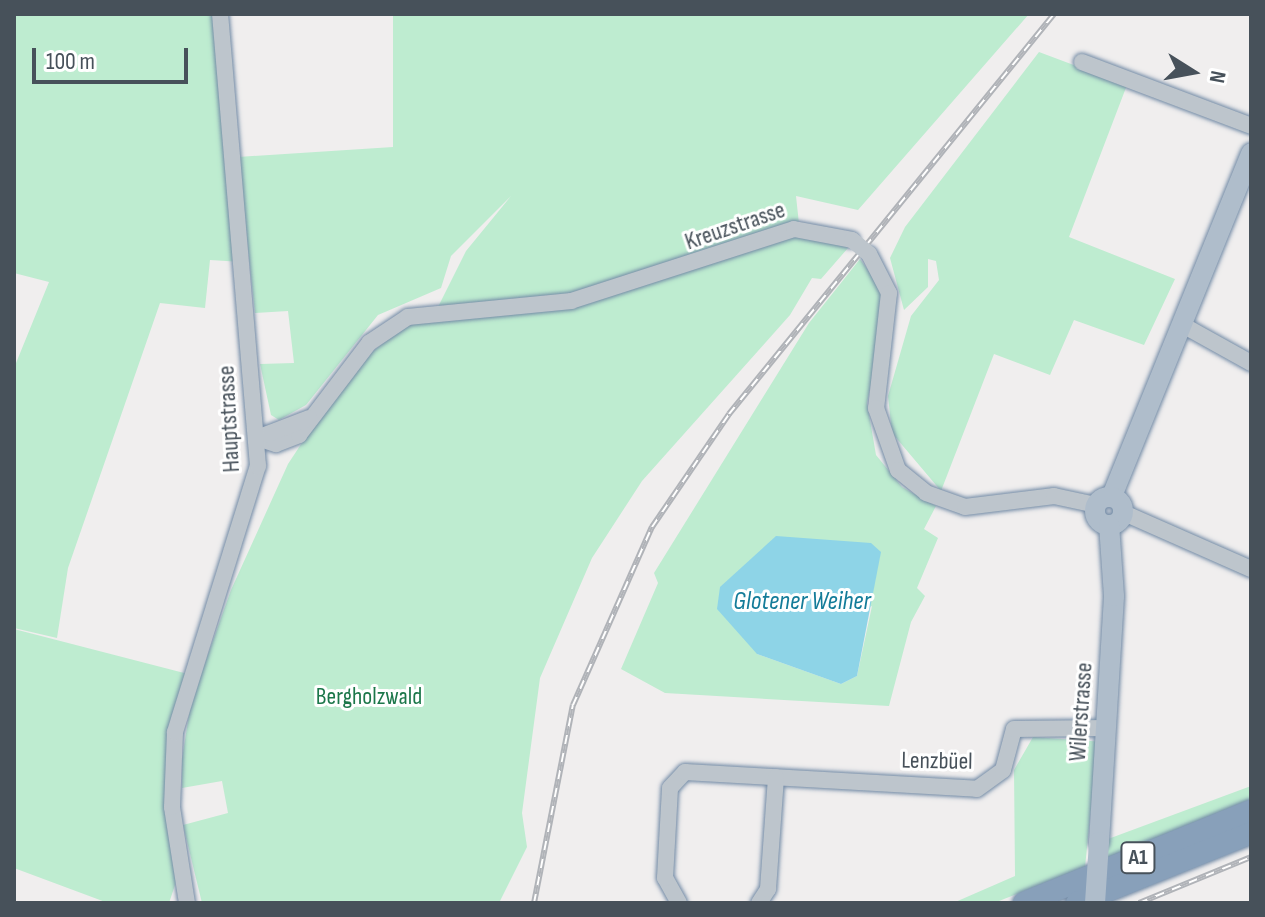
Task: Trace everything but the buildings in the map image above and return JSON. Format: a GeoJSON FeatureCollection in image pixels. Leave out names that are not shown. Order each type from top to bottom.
{"type":"FeatureCollection","features":[{"type":"Feature","properties":{"kind":"highway","name":"A1"},"geometry":{"type":"LineString","coordinates":[[1024,903],[1251,811]]}},
{"type":"Feature","properties":{"kind":"highway","name":"A1"},"geometry":{"type":"LineString","coordinates":[[1077,903],[1251,833]]}},
{"type":"Feature","properties":{"kind":"main road","name":"Wilerstrasse"},"geometry":{"type":"LineString","coordinates":[[1095,903],[1114,596],[1110,510],[1186,327],[1251,153]]}},
{"type":"Feature","properties":{"kind":"street","name":"Hauptstrasse"},"geometry":{"type":"LineString","coordinates":[[187,903],[172,807],[175,732],[188,674],[251,507],[257,438],[220,14]]}},
{"type":"Feature","properties":{"kind":"street"},"geometry":{"type":"LineString","coordinates":[[1082,62],[1251,126]]}},
{"type":"Feature","properties":{"kind":"street","name":"Kreuzstrasse"},"geometry":{"type":"LineString","coordinates":[[257,438],[314,415],[369,343],[408,317],[571,301],[794,229],[852,240],[869,254],[889,293],[876,408],[898,470],[926,493],[965,507],[1054,496],[1110,510],[1251,569]]}},
{"type":"Feature","properties":{"kind":"street"},"geometry":{"type":"LineString","coordinates":[[1186,327],[1251,363]]}},
{"type":"Feature","properties":{"kind":"street","name":"Lenzbüel"},"geometry":{"type":"LineString","coordinates":[[679,903],[665,884],[673,780],[689,771],[977,789],[1003,770],[1014,729],[1106,728]]}},
{"type":"Feature","properties":{"kind":"street"},"geometry":{"type":"LineString","coordinates":[[759,903],[769,883],[776,777]]}},
{"type":"Feature","properties":{"kind":"green space"},"geometry":{"type":"Polygon","coordinates":[[[14,14],[216,14],[242,262],[210,260],[205,308],[160,303],[68,568],[57,638],[14,628],[14,368],[49,282],[14,273],[14,14]]]}},
{"type":"Feature","properties":{"kind":"green space","name":"Bergholzwald"},"geometry":{"type":"Polygon","coordinates":[[[393,14],[1029,14],[858,210],[796,196],[800,233],[848,248],[821,279],[812,278],[790,315],[642,481],[592,558],[540,678],[522,813],[527,847],[499,903],[202,903],[183,825],[228,813],[222,781],[182,788],[182,759],[191,702],[231,590],[288,464],[313,426],[371,353],[401,328],[432,319],[466,251],[511,196],[451,256],[441,288],[378,315],[306,405],[279,420],[271,415],[260,364],[294,363],[288,311],[255,313],[238,157],[393,147],[393,14]]]}},
{"type":"Feature","properties":{"kind":"green space"},"geometry":{"type":"Polygon","coordinates":[[[1039,52],[1127,85],[1069,237],[1175,279],[1144,345],[1074,320],[1050,375],[994,354],[941,491],[892,433],[888,396],[911,316],[939,280],[936,261],[928,259],[928,287],[904,310],[890,258],[905,227],[1039,52]]]}},
{"type":"Feature","properties":{"kind":"green space"},"geometry":{"type":"Polygon","coordinates":[[[860,259],[880,287],[884,323],[867,403],[876,455],[902,487],[936,506],[924,529],[938,538],[917,588],[925,596],[911,622],[889,706],[665,693],[621,669],[658,583],[654,573],[809,323],[860,259]],[[872,606],[757,654],[841,684],[857,676],[872,606]]]}},
{"type":"Feature","properties":{"kind":"green space"},"geometry":{"type":"Polygon","coordinates":[[[14,629],[188,674],[175,732],[180,870],[169,903],[108,903],[14,868],[14,629]]]}},
{"type":"Feature","properties":{"kind":"green space"},"geometry":{"type":"Polygon","coordinates":[[[1033,737],[1105,742],[1097,750],[1085,867],[994,903],[953,903],[1015,876],[1014,770],[1033,737]]]}},
{"type":"Feature","properties":{"kind":"green space"},"geometry":{"type":"Polygon","coordinates":[[[1251,786],[1251,799],[1107,859],[1108,839],[1251,786]]]}},
{"type":"Feature","properties":{"kind":"water","name":"Glotener Weiher"},"geometry":{"type":"Polygon","coordinates":[[[776,536],[871,543],[881,552],[857,676],[841,684],[757,654],[717,609],[720,587],[776,536]]]}},
{"type":"Feature","properties":{"kind":"railway"},"geometry":{"type":"LineString","coordinates":[[534,903],[573,705],[652,527],[729,414],[1054,14]]}},
{"type":"Feature","properties":{"kind":"railway"},"geometry":{"type":"LineString","coordinates":[[1139,903],[1251,857]]}}]}
